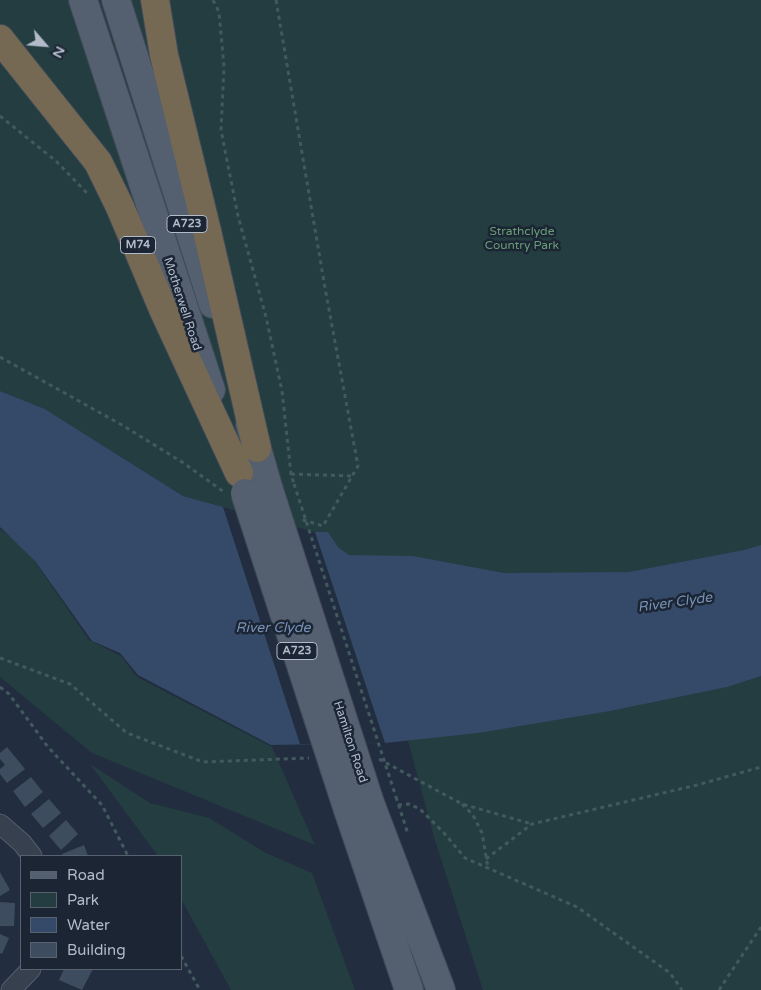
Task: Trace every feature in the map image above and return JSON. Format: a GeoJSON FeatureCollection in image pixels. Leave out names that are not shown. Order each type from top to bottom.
{"type":"FeatureCollection","features":[{"type":"Feature","properties":{"kind":"highway"},"geometry":{"type":"LineString","coordinates":[[155,0],[164,55],[208,231],[257,448]]}},
{"type":"Feature","properties":{"kind":"highway","name":"M74"},"geometry":{"type":"LineString","coordinates":[[0,39],[98,162],[127,222],[163,309],[262,485]]}},
{"type":"Feature","properties":{"kind":"main road","name":"Motherwell Road"},"geometry":{"type":"LineString","coordinates":[[83,0],[262,485]]}},
{"type":"Feature","properties":{"kind":"main road","name":"A723"},"geometry":{"type":"LineString","coordinates":[[116,0],[257,448],[262,485]]}},
{"type":"Feature","properties":{"kind":"main road","name":"Hamilton Road"},"geometry":{"type":"LineString","coordinates":[[262,485],[359,807],[409,990]]}},
{"type":"Feature","properties":{"kind":"main road","name":"Hamilton Road"},"geometry":{"type":"LineString","coordinates":[[359,807],[441,990]]}},
{"type":"Feature","properties":{"kind":"street"},"geometry":{"type":"LineString","coordinates":[[0,824],[22,843],[31,855]]}},
{"type":"Feature","properties":{"kind":"street"},"geometry":{"type":"LineString","coordinates":[[10,990],[30,970]]}},
{"type":"Feature","properties":{"kind":"path"},"geometry":{"type":"LineString","coordinates":[[213,0],[219,12],[224,67],[221,130],[238,216],[266,317],[282,391],[291,474]]}},
{"type":"Feature","properties":{"kind":"path"},"geometry":{"type":"LineString","coordinates":[[276,0],[325,288],[358,466]]}},
{"type":"Feature","properties":{"kind":"path"},"geometry":{"type":"LineString","coordinates":[[0,357],[122,425],[182,462]]}},
{"type":"Feature","properties":{"kind":"path"},"geometry":{"type":"LineString","coordinates":[[352,476],[291,474],[262,485],[396,797]]}},
{"type":"Feature","properties":{"kind":"path"},"geometry":{"type":"LineString","coordinates":[[0,658],[70,684],[127,733],[203,762],[313,758]]}},
{"type":"Feature","properties":{"kind":"path"},"geometry":{"type":"LineString","coordinates":[[0,688],[9,694],[48,747],[102,805],[127,855]]}},
{"type":"Feature","properties":{"kind":"path"},"geometry":{"type":"LineString","coordinates":[[373,755],[462,804],[532,824]]}},
{"type":"Feature","properties":{"kind":"path"},"geometry":{"type":"LineString","coordinates":[[486,859],[532,824],[697,785],[761,767]]}},
{"type":"Feature","properties":{"kind":"path"},"geometry":{"type":"LineString","coordinates":[[398,805],[409,804],[420,809],[465,858],[577,908],[670,973],[682,990]]}},
{"type":"Feature","properties":{"kind":"path"},"geometry":{"type":"LineString","coordinates":[[462,804],[473,815],[482,833],[488,868]]}},
{"type":"Feature","properties":{"kind":"path"},"geometry":{"type":"LineString","coordinates":[[719,990],[761,927]]}},
{"type":"Feature","properties":{"kind":"path"},"geometry":{"type":"LineString","coordinates":[[182,958],[200,990]]}},
{"type":"Feature","properties":{"kind":"green space","name":"Strathclyde Country Park"},"geometry":{"type":"Polygon","coordinates":[[[0,0],[761,0],[761,990],[483,990],[434,837],[358,555],[349,555],[338,547],[328,532],[315,532],[183,496],[45,409],[0,391],[0,0]]]}},
{"type":"Feature","properties":{"kind":"green space"},"geometry":{"type":"Polygon","coordinates":[[[0,529],[27,550],[89,640],[121,656],[137,677],[272,747],[315,845],[92,753],[0,677],[0,529]]]}},
{"type":"Feature","properties":{"kind":"green space"},"geometry":{"type":"Polygon","coordinates":[[[90,764],[150,803],[209,818],[266,853],[312,873],[355,990],[231,990],[182,901],[182,855],[157,855],[90,764]]]}},
{"type":"Feature","properties":{"kind":"water","name":"River Clyde"},"geometry":{"type":"Polygon","coordinates":[[[0,391],[45,409],[183,496],[315,532],[328,532],[338,547],[349,555],[413,556],[504,573],[629,572],[761,545],[761,676],[727,687],[610,711],[478,733],[385,743],[271,745],[138,675],[120,653],[92,641],[35,561],[0,527],[0,391]]]}},
{"type":"Feature","properties":{"kind":"pier"},"geometry":{"type":"Polygon","coordinates":[[[223,507],[315,532],[385,743],[300,744],[223,507]]]}},
{"type":"Feature","properties":{"kind":"building"},"geometry":{"type":"Polygon","coordinates":[[[7,747],[25,769],[7,783],[0,774],[0,769],[5,765],[0,759],[0,753],[7,747]]]}},
{"type":"Feature","properties":{"kind":"building"},"geometry":{"type":"Polygon","coordinates":[[[31,777],[43,792],[25,807],[13,791],[31,777]]]}},
{"type":"Feature","properties":{"kind":"building"},"geometry":{"type":"Polygon","coordinates":[[[49,799],[61,813],[43,828],[31,814],[49,799]]]}},
{"type":"Feature","properties":{"kind":"building"},"geometry":{"type":"Polygon","coordinates":[[[66,820],[78,834],[61,850],[49,836],[66,820]]]}},
{"type":"Feature","properties":{"kind":"building"},"geometry":{"type":"Polygon","coordinates":[[[84,845],[88,855],[62,855],[84,845]]]}},
{"type":"Feature","properties":{"kind":"building"},"geometry":{"type":"Polygon","coordinates":[[[0,872],[10,890],[0,896],[0,872]]]}},
{"type":"Feature","properties":{"kind":"building"},"geometry":{"type":"Polygon","coordinates":[[[0,902],[15,903],[14,926],[0,926],[0,902]]]}},
{"type":"Feature","properties":{"kind":"building"},"geometry":{"type":"Polygon","coordinates":[[[0,934],[9,938],[2,954],[0,953],[0,934]]]}},
{"type":"Feature","properties":{"kind":"building"},"geometry":{"type":"Polygon","coordinates":[[[64,970],[92,970],[82,990],[59,980],[64,970]]]}}]}
